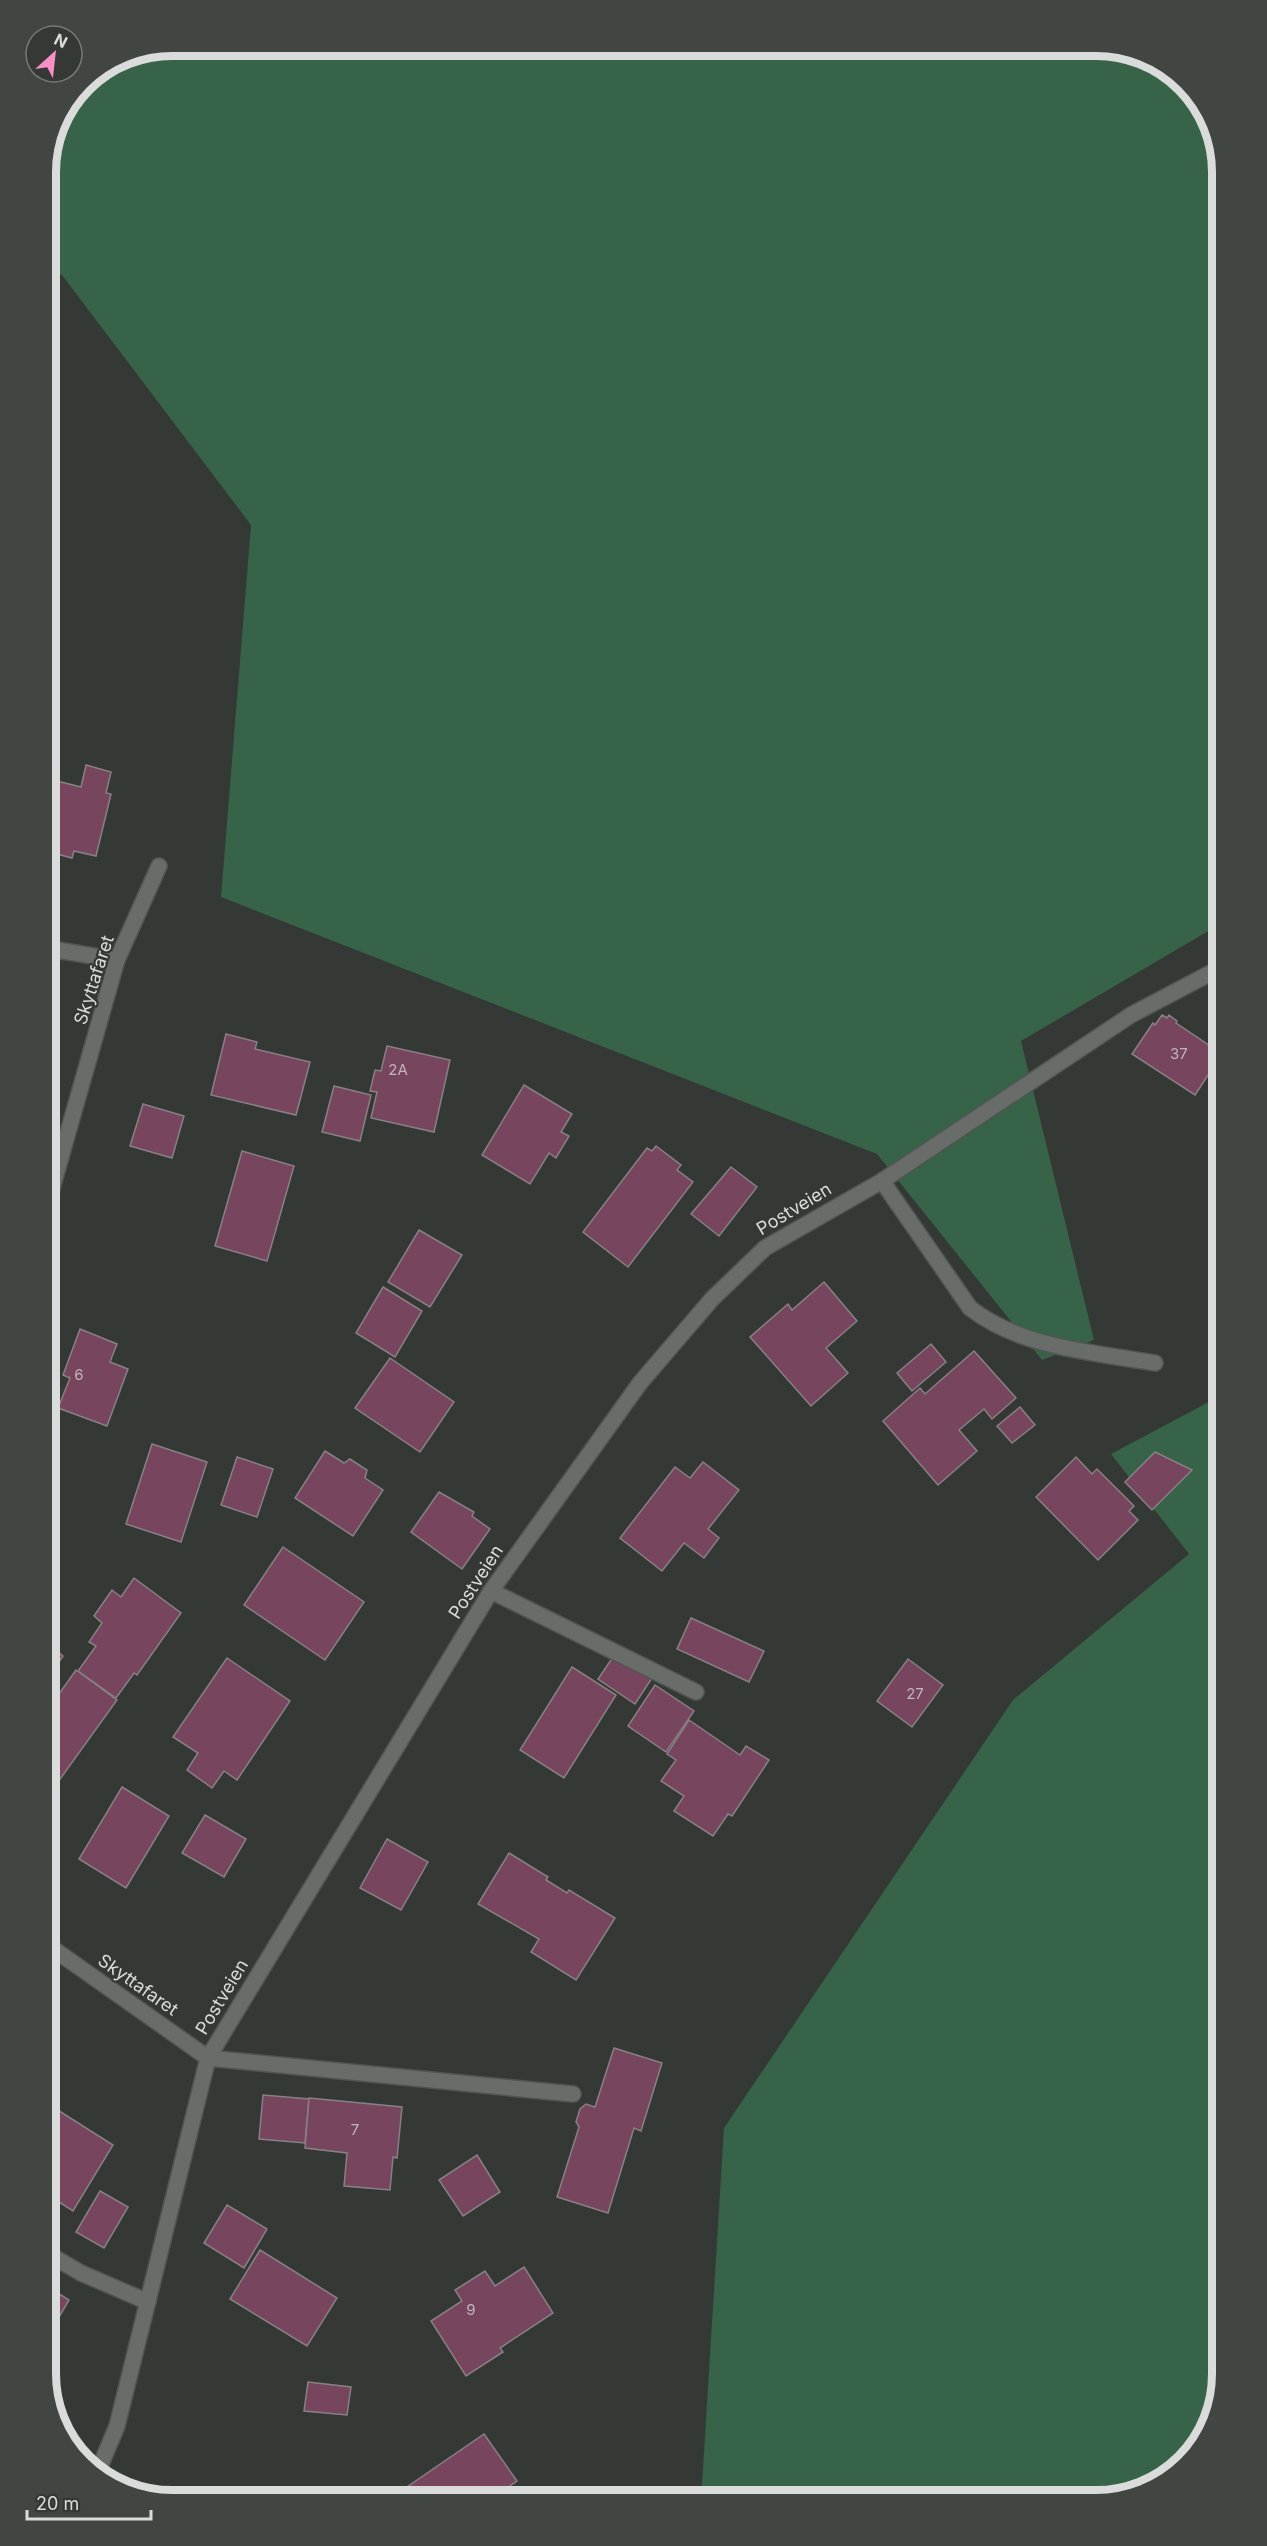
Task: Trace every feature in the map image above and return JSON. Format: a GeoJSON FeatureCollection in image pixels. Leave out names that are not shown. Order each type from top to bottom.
{"type":"FeatureCollection","features":[{"type":"Feature","properties":{"kind":"street","name":"Skyttafaret"},"geometry":{"type":"LineString","coordinates":[[56,1174],[117,960],[159,866]]}},
{"type":"Feature","properties":{"kind":"street"},"geometry":{"type":"LineString","coordinates":[[56,950],[117,960]]}},
{"type":"Feature","properties":{"kind":"street","name":"Postveien"},"geometry":{"type":"LineString","coordinates":[[100,2466],[117,2426],[207,2058],[490,1591],[640,1383],[712,1299],[765,1248],[882,1181],[1131,1015],[1211,973]]}},
{"type":"Feature","properties":{"kind":"street"},"geometry":{"type":"LineString","coordinates":[[882,1181],[970,1308],[986,1321],[1042,1342],[1155,1363]]}},
{"type":"Feature","properties":{"kind":"street"},"geometry":{"type":"LineString","coordinates":[[490,1591],[696,1692]]}},
{"type":"Feature","properties":{"kind":"street","name":"Skyttafaret"},"geometry":{"type":"LineString","coordinates":[[56,1951],[207,2058]]}},
{"type":"Feature","properties":{"kind":"street"},"geometry":{"type":"LineString","coordinates":[[207,2058],[573,2094]]}},
{"type":"Feature","properties":{"kind":"street"},"geometry":{"type":"LineString","coordinates":[[56,2258],[81,2273],[148,2302]]}},
{"type":"Feature","properties":{"kind":"green space"},"geometry":{"type":"Polygon","coordinates":[[[156,56],[1103,56],[1147,67],[1172,84],[1188,101],[1203,127],[1211,164],[1211,929],[1021,1041],[1094,1340],[1042,1360],[877,1154],[221,897],[251,525],[62,275],[56,274],[56,164],[59,141],[67,120],[84,95],[107,75],[127,64],[156,56]]]}},
{"type":"Feature","properties":{"kind":"green space"},"geometry":{"type":"Polygon","coordinates":[[[1211,1401],[1211,2382],[1200,2426],[1183,2451],[1160,2471],[1140,2482],[1111,2490],[702,2490],[724,2128],[1013,1700],[1189,1554],[1111,1454],[1211,1401]]]}},
{"type":"Feature","properties":{"kind":"building"},"geometry":{"type":"Polygon","coordinates":[[[86,765],[111,772],[106,793],[111,794],[96,856],[74,851],[72,858],[56,854],[56,781],[81,787],[86,765]]]}},
{"type":"Feature","properties":{"kind":"building"},"geometry":{"type":"Polygon","coordinates":[[[1162,1015],[1167,1018],[1169,1015],[1177,1021],[1176,1023],[1211,1047],[1211,1071],[1195,1095],[1132,1054],[1153,1023],[1155,1025],[1162,1015]]]}},
{"type":"Feature","properties":{"kind":"building"},"geometry":{"type":"Polygon","coordinates":[[[226,1034],[257,1042],[255,1049],[310,1062],[296,1115],[211,1095],[226,1034]]]}},
{"type":"Feature","properties":{"kind":"building"},"geometry":{"type":"Polygon","coordinates":[[[387,1046],[450,1060],[434,1132],[371,1118],[377,1092],[370,1091],[375,1070],[381,1071],[387,1046]]]}},
{"type":"Feature","properties":{"kind":"building"},"geometry":{"type":"Polygon","coordinates":[[[524,1085],[572,1114],[561,1132],[569,1136],[556,1158],[549,1153],[530,1184],[482,1155],[524,1085]]]}},
{"type":"Feature","properties":{"kind":"building"},"geometry":{"type":"Polygon","coordinates":[[[334,1086],[371,1095],[360,1141],[322,1132],[334,1086]]]}},
{"type":"Feature","properties":{"kind":"building"},"geometry":{"type":"Polygon","coordinates":[[[143,1104],[184,1116],[172,1158],[130,1146],[143,1104]]]}},
{"type":"Feature","properties":{"kind":"building"},"geometry":{"type":"Polygon","coordinates":[[[656,1146],[681,1165],[677,1170],[693,1182],[628,1267],[583,1232],[647,1148],[652,1151],[656,1146]]]}},
{"type":"Feature","properties":{"kind":"building"},"geometry":{"type":"Polygon","coordinates":[[[242,1151],[294,1166],[267,1261],[215,1246],[242,1151]]]}},
{"type":"Feature","properties":{"kind":"building"},"geometry":{"type":"Polygon","coordinates":[[[731,1167],[757,1187],[719,1236],[691,1214],[731,1167]]]}},
{"type":"Feature","properties":{"kind":"building"},"geometry":{"type":"Polygon","coordinates":[[[419,1230],[462,1255],[430,1307],[388,1282],[419,1230]]]}},
{"type":"Feature","properties":{"kind":"building"},"geometry":{"type":"Polygon","coordinates":[[[824,1282],[857,1321],[826,1348],[848,1373],[811,1406],[750,1337],[788,1304],[792,1310],[824,1282]]]}},
{"type":"Feature","properties":{"kind":"building"},"geometry":{"type":"Polygon","coordinates":[[[383,1287],[422,1311],[395,1357],[356,1333],[383,1287]]]}},
{"type":"Feature","properties":{"kind":"building"},"geometry":{"type":"Polygon","coordinates":[[[80,1329],[117,1344],[110,1362],[128,1369],[107,1426],[58,1408],[70,1378],[63,1375],[80,1329]]]}},
{"type":"Feature","properties":{"kind":"building"},"geometry":{"type":"Polygon","coordinates":[[[931,1344],[946,1362],[912,1391],[897,1373],[931,1344]]]}},
{"type":"Feature","properties":{"kind":"building"},"geometry":{"type":"Polygon","coordinates":[[[974,1351],[1016,1398],[992,1419],[984,1409],[959,1430],[977,1451],[938,1485],[883,1421],[920,1388],[925,1394],[974,1351]]]}},
{"type":"Feature","properties":{"kind":"building"},"geometry":{"type":"Polygon","coordinates":[[[390,1358],[454,1402],[420,1452],[355,1408],[390,1358]]]}},
{"type":"Feature","properties":{"kind":"building"},"geometry":{"type":"Polygon","coordinates":[[[1020,1407],[1035,1425],[1012,1443],[997,1426],[1020,1407]]]}},
{"type":"Feature","properties":{"kind":"building"},"geometry":{"type":"Polygon","coordinates":[[[152,1444],[207,1462],[181,1542],[126,1524],[152,1444]]]}},
{"type":"Feature","properties":{"kind":"building"},"geometry":{"type":"Polygon","coordinates":[[[325,1451],[344,1463],[350,1459],[367,1470],[365,1478],[383,1490],[353,1536],[295,1498],[325,1451]]]}},
{"type":"Feature","properties":{"kind":"building"},"geometry":{"type":"Polygon","coordinates":[[[1155,1452],[1192,1470],[1152,1510],[1125,1482],[1155,1452]]]}},
{"type":"Feature","properties":{"kind":"building"},"geometry":{"type":"Polygon","coordinates":[[[237,1457],[273,1469],[257,1517],[221,1505],[237,1457]]]}},
{"type":"Feature","properties":{"kind":"building"},"geometry":{"type":"Polygon","coordinates":[[[1076,1457],[1092,1474],[1097,1469],[1134,1506],[1129,1511],[1138,1520],[1098,1560],[1036,1497],[1076,1457]]]}},
{"type":"Feature","properties":{"kind":"building"},"geometry":{"type":"Polygon","coordinates":[[[703,1462],[739,1490],[708,1529],[719,1538],[704,1558],[684,1543],[662,1571],[620,1538],[675,1467],[690,1478],[703,1462]]]}},
{"type":"Feature","properties":{"kind":"building"},"geometry":{"type":"Polygon","coordinates":[[[439,1492],[474,1512],[472,1516],[490,1529],[462,1569],[411,1532],[439,1492]]]}},
{"type":"Feature","properties":{"kind":"building"},"geometry":{"type":"Polygon","coordinates":[[[283,1547],[364,1602],[325,1660],[244,1605],[283,1547]]]}},
{"type":"Feature","properties":{"kind":"building"},"geometry":{"type":"Polygon","coordinates":[[[134,1578],[181,1613],[137,1675],[134,1673],[116,1698],[78,1671],[96,1646],[89,1642],[102,1623],[94,1616],[112,1590],[121,1597],[134,1578]]]}},
{"type":"Feature","properties":{"kind":"building"},"geometry":{"type":"Polygon","coordinates":[[[691,1618],[764,1651],[749,1682],[677,1649],[691,1618]]]}},
{"type":"Feature","properties":{"kind":"building"},"geometry":{"type":"Polygon","coordinates":[[[56,1650],[63,1656],[56,1666],[56,1650]]]}},
{"type":"Feature","properties":{"kind":"building"},"geometry":{"type":"Polygon","coordinates":[[[615,1654],[652,1678],[635,1704],[598,1679],[615,1654]]]}},
{"type":"Feature","properties":{"kind":"building"},"geometry":{"type":"Polygon","coordinates":[[[227,1658],[290,1701],[237,1780],[224,1771],[212,1788],[187,1770],[198,1753],[173,1737],[227,1658]]]}},
{"type":"Feature","properties":{"kind":"building"},"geometry":{"type":"Polygon","coordinates":[[[908,1659],[943,1685],[912,1727],[877,1701],[908,1659]]]}},
{"type":"Feature","properties":{"kind":"building"},"geometry":{"type":"Polygon","coordinates":[[[572,1667],[616,1695],[564,1778],[520,1750],[572,1667]]]}},
{"type":"Feature","properties":{"kind":"building"},"geometry":{"type":"Polygon","coordinates":[[[76,1670],[117,1700],[56,1785],[56,1698],[76,1670]]]}},
{"type":"Feature","properties":{"kind":"building"},"geometry":{"type":"Polygon","coordinates":[[[655,1685],[694,1711],[666,1752],[628,1726],[655,1685]]]}},
{"type":"Feature","properties":{"kind":"building"},"geometry":{"type":"Polygon","coordinates":[[[689,1720],[740,1755],[746,1746],[769,1760],[732,1816],[728,1814],[713,1836],[674,1811],[684,1796],[661,1781],[676,1760],[667,1754],[689,1720]]]}},
{"type":"Feature","properties":{"kind":"building"},"geometry":{"type":"Polygon","coordinates":[[[122,1787],[169,1816],[126,1888],[79,1859],[122,1787]]]}},
{"type":"Feature","properties":{"kind":"building"},"geometry":{"type":"Polygon","coordinates":[[[205,1815],[246,1839],[224,1877],[182,1853],[205,1815]]]}},
{"type":"Feature","properties":{"kind":"building"},"geometry":{"type":"Polygon","coordinates":[[[387,1839],[428,1862],[401,1910],[360,1888],[387,1839]]]}},
{"type":"Feature","properties":{"kind":"building"},"geometry":{"type":"Polygon","coordinates":[[[509,1853],[548,1877],[546,1880],[567,1893],[569,1890],[615,1918],[576,1980],[531,1952],[539,1939],[478,1904],[509,1853]]]}},
{"type":"Feature","properties":{"kind":"building"},"geometry":{"type":"Polygon","coordinates":[[[614,2048],[662,2063],[641,2131],[634,2128],[608,2213],[557,2197],[579,2127],[576,2122],[580,2109],[586,2104],[595,2107],[614,2048]]]}},
{"type":"Feature","properties":{"kind":"building"},"geometry":{"type":"Polygon","coordinates":[[[263,2095],[309,2099],[305,2143],[259,2139],[263,2095]]]}},
{"type":"Feature","properties":{"kind":"building"},"geometry":{"type":"Polygon","coordinates":[[[309,2098],[402,2107],[397,2158],[393,2157],[390,2190],[344,2186],[347,2153],[305,2148],[309,2098]]]}},
{"type":"Feature","properties":{"kind":"building"},"geometry":{"type":"Polygon","coordinates":[[[56,2109],[113,2145],[73,2211],[56,2200],[56,2109]]]}},
{"type":"Feature","properties":{"kind":"building"},"geometry":{"type":"Polygon","coordinates":[[[477,2155],[500,2192],[463,2216],[439,2180],[477,2155]]]}},
{"type":"Feature","properties":{"kind":"building"},"geometry":{"type":"Polygon","coordinates":[[[100,2191],[128,2207],[104,2248],[76,2232],[100,2191]]]}},
{"type":"Feature","properties":{"kind":"building"},"geometry":{"type":"Polygon","coordinates":[[[227,2205],[267,2229],[244,2268],[204,2243],[227,2205]]]}},
{"type":"Feature","properties":{"kind":"building"},"geometry":{"type":"Polygon","coordinates":[[[260,2250],[337,2298],[307,2346],[230,2299],[260,2250]]]}},
{"type":"Feature","properties":{"kind":"building"},"geometry":{"type":"Polygon","coordinates":[[[524,2267],[553,2313],[500,2348],[503,2352],[466,2376],[431,2321],[462,2301],[455,2290],[485,2271],[495,2286],[524,2267]]]}},
{"type":"Feature","properties":{"kind":"building"},"geometry":{"type":"Polygon","coordinates":[[[56,2292],[69,2300],[56,2322],[56,2292]]]}},
{"type":"Feature","properties":{"kind":"building"},"geometry":{"type":"Polygon","coordinates":[[[308,2382],[351,2387],[347,2415],[304,2411],[308,2382]]]}},
{"type":"Feature","properties":{"kind":"building"},"geometry":{"type":"Polygon","coordinates":[[[484,2434],[517,2481],[504,2490],[403,2490],[484,2434]]]}}]}
